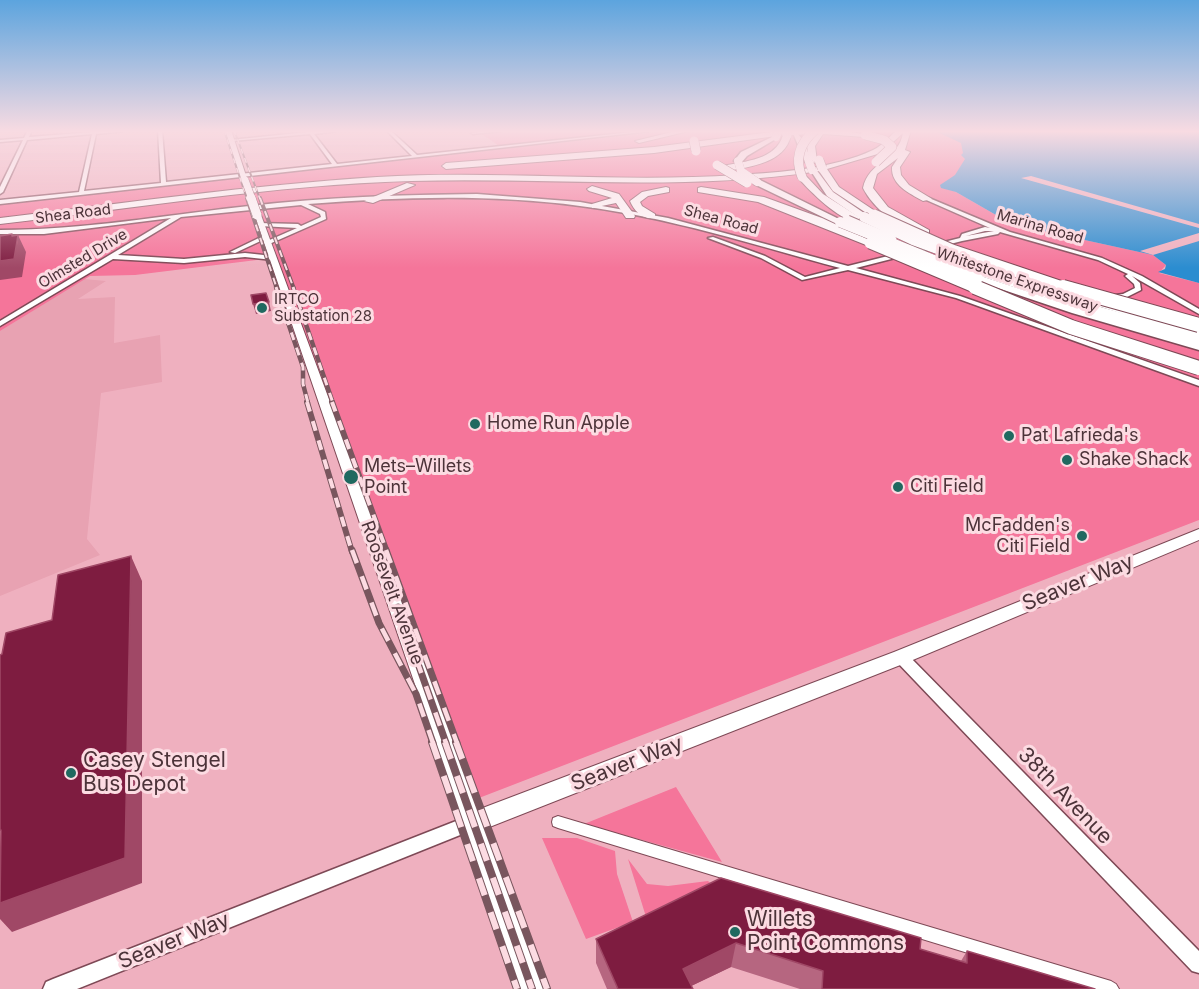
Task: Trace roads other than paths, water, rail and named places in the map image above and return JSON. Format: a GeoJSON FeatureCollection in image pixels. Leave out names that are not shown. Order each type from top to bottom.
{"type":"FeatureCollection","features":[{"type":"Feature","properties":{"kind":"highway"},"geometry":{"type":"LineString","coordinates":[[0,212],[322,176]]}},
{"type":"Feature","properties":{"kind":"highway"},"geometry":{"type":"LineString","coordinates":[[0,219],[366,177],[397,176]]}},
{"type":"Feature","properties":{"kind":"highway"},"geometry":{"type":"LineString","coordinates":[[570,176],[690,176]]}},
{"type":"Feature","properties":{"kind":"highway"},"geometry":{"type":"LineString","coordinates":[[607,177],[628,176]]}},
{"type":"Feature","properties":{"kind":"highway"},"geometry":{"type":"LineString","coordinates":[[0,219],[278,188],[439,178],[682,181],[737,176]]}},
{"type":"Feature","properties":{"kind":"highway"},"geometry":{"type":"LineString","coordinates":[[740,176],[860,218]]}},
{"type":"Feature","properties":{"kind":"highway"},"geometry":{"type":"LineString","coordinates":[[589,186],[681,184],[748,176]]}},
{"type":"Feature","properties":{"kind":"highway"},"geometry":{"type":"LineString","coordinates":[[802,176],[820,196],[975,274],[1199,340]]}},
{"type":"Feature","properties":{"kind":"highway"},"geometry":{"type":"LineString","coordinates":[[819,176],[823,187]]}},
{"type":"Feature","properties":{"kind":"highway"},"geometry":{"type":"LineString","coordinates":[[825,176],[860,218]]}},
{"type":"Feature","properties":{"kind":"highway"},"geometry":{"type":"LineString","coordinates":[[860,176],[858,182],[863,198],[860,218]]}},
{"type":"Feature","properties":{"kind":"highway"},"geometry":{"type":"LineString","coordinates":[[860,218],[872,197],[868,187],[871,176]]}},
{"type":"Feature","properties":{"kind":"highway"},"geometry":{"type":"LineString","coordinates":[[897,176],[902,184],[927,199]]}},
{"type":"Feature","properties":{"kind":"highway"},"geometry":{"type":"LineString","coordinates":[[278,188],[464,183]]}},
{"type":"Feature","properties":{"kind":"highway"},"geometry":{"type":"LineString","coordinates":[[374,199],[395,189],[419,184],[464,183],[698,189],[860,218]]}},
{"type":"Feature","properties":{"kind":"highway"},"geometry":{"type":"LineString","coordinates":[[511,184],[583,188],[617,197],[627,213]]}},
{"type":"Feature","properties":{"kind":"highway"},"geometry":{"type":"LineString","coordinates":[[395,189],[396,194],[404,196]]}},
{"type":"Feature","properties":{"kind":"highway"},"geometry":{"type":"LineString","coordinates":[[651,216],[636,206],[638,198],[660,190],[698,189]]}},
{"type":"Feature","properties":{"kind":"highway"},"geometry":{"type":"LineString","coordinates":[[771,189],[998,265],[1199,325]]}},
{"type":"Feature","properties":{"kind":"highway"},"geometry":{"type":"LineString","coordinates":[[596,206],[612,204],[617,197]]}},
{"type":"Feature","properties":{"kind":"highway","name":"Whitestone Expressway"},"geometry":{"type":"LineString","coordinates":[[860,218],[925,232],[1033,271],[1199,319]]}},
{"type":"Feature","properties":{"kind":"highway","name":"Whitestone Expressway"},"geometry":{"type":"LineString","coordinates":[[860,218],[870,243],[1045,309],[1199,353]]}},
{"type":"Feature","properties":{"kind":"highway"},"geometry":{"type":"LineString","coordinates":[[870,243],[1079,330],[1199,368]]}},
{"type":"Feature","properties":{"kind":"main road"},"geometry":{"type":"LineString","coordinates":[[746,176],[752,182],[771,189]]}},
{"type":"Feature","properties":{"kind":"main road","name":"Roosevelt Avenue"},"geometry":{"type":"LineString","coordinates":[[244,178],[533,989]]}},
{"type":"Feature","properties":{"kind":"main road"},"geometry":{"type":"LineString","coordinates":[[823,187],[860,218],[923,244],[997,272],[1199,334]]}},
{"type":"Feature","properties":{"kind":"main road"},"geometry":{"type":"LineString","coordinates":[[975,274],[1043,301],[1199,353]]}},
{"type":"Feature","properties":{"kind":"main road"},"geometry":{"type":"LineString","coordinates":[[1043,301],[1199,346]]}},
{"type":"Feature","properties":{"kind":"main road","name":"Seaver Way"},"geometry":{"type":"LineString","coordinates":[[474,822],[901,657],[1199,534]]}},
{"type":"Feature","properties":{"kind":"street"},"geometry":{"type":"LineString","coordinates":[[0,192],[8,176]]}},
{"type":"Feature","properties":{"kind":"street"},"geometry":{"type":"LineString","coordinates":[[81,194],[85,176]]}},
{"type":"Feature","properties":{"kind":"street"},"geometry":{"type":"LineString","coordinates":[[163,176],[164,184]]}},
{"type":"Feature","properties":{"kind":"street"},"geometry":{"type":"LineString","coordinates":[[0,202],[258,176]]}},
{"type":"Feature","properties":{"kind":"street","name":"Shea Road"},"geometry":{"type":"LineString","coordinates":[[1,232],[44,232],[404,196],[501,197],[596,206],[627,213],[732,245],[763,257],[804,279],[848,268]]}},
{"type":"Feature","properties":{"kind":"street","name":"Shea Road"},"geometry":{"type":"LineString","coordinates":[[21,240],[299,203],[374,199],[503,201],[627,213],[651,216],[987,306],[1199,383]]}},
{"type":"Feature","properties":{"kind":"street","name":"Marina Road"},"geometry":{"type":"LineString","coordinates":[[927,199],[998,230],[1094,256],[1199,312]]}},
{"type":"Feature","properties":{"kind":"street"},"geometry":{"type":"LineString","coordinates":[[112,257],[178,261],[245,255],[322,219],[324,214],[299,203]]}},
{"type":"Feature","properties":{"kind":"street","name":"Olmsted Drive"},"geometry":{"type":"LineString","coordinates":[[0,324],[177,218]]}},
{"type":"Feature","properties":{"kind":"street"},"geometry":{"type":"LineString","coordinates":[[260,224],[289,227],[313,224]]}},
{"type":"Feature","properties":{"kind":"street"},"geometry":{"type":"LineString","coordinates":[[848,268],[962,239],[996,233],[998,230]]}},
{"type":"Feature","properties":{"kind":"street"},"geometry":{"type":"LineString","coordinates":[[1,232],[9,236],[3,241]]}},
{"type":"Feature","properties":{"kind":"street"},"geometry":{"type":"LineString","coordinates":[[207,258],[268,246]]}},
{"type":"Feature","properties":{"kind":"street","name":"Marina Road"},"geometry":{"type":"LineString","coordinates":[[1047,288],[1106,298],[1125,296],[1139,289],[1136,281],[1113,265]]}},
{"type":"Feature","properties":{"kind":"street","name":"38th Avenue"},"geometry":{"type":"LineString","coordinates":[[901,657],[1199,964]]}},
{"type":"Feature","properties":{"kind":"street","name":"Seaver Way"},"geometry":{"type":"LineString","coordinates":[[53,989],[474,822]]}},
{"type":"Feature","properties":{"kind":"street"},"geometry":{"type":"LineString","coordinates":[[558,822],[1111,989]]}},
{"type":"Feature","properties":{"kind":"water"},"geometry":{"type":"Polygon","coordinates":[[[953,176],[1199,176],[1199,283],[1158,272],[1165,269],[1166,265],[1153,255],[1030,228],[996,215],[956,192],[941,188],[940,185],[953,176]]]}},
{"type":"Feature","properties":{"kind":"railway"},"geometry":{"type":"LineString","coordinates":[[239,176],[247,199]]}},
{"type":"Feature","properties":{"kind":"railway"},"geometry":{"type":"LineString","coordinates":[[251,176],[260,199]]}},
{"type":"Feature","properties":{"kind":"railway"},"geometry":{"type":"LineString","coordinates":[[247,198],[277,289]]}},
{"type":"Feature","properties":{"kind":"railway"},"geometry":{"type":"LineString","coordinates":[[260,198],[294,289]]}},
{"type":"Feature","properties":{"kind":"railway"},"geometry":{"type":"LineString","coordinates":[[276,287],[303,367],[303,384],[308,403]]}},
{"type":"Feature","properties":{"kind":"railway"},"geometry":{"type":"LineString","coordinates":[[293,287],[333,403]]}},
{"type":"Feature","properties":{"kind":"railway"},"geometry":{"type":"LineString","coordinates":[[307,402],[352,552]]}},
{"type":"Feature","properties":{"kind":"railway"},"geometry":{"type":"LineString","coordinates":[[332,402],[387,552]]}},
{"type":"Feature","properties":{"kind":"railway"},"geometry":{"type":"LineString","coordinates":[[352,550],[379,623],[416,694],[433,743]]}},
{"type":"Feature","properties":{"kind":"railway"},"geometry":{"type":"LineString","coordinates":[[386,550],[457,743]]}},
{"type":"Feature","properties":{"kind":"railway"},"geometry":{"type":"LineString","coordinates":[[398,607],[446,743]]}},
{"type":"Feature","properties":{"kind":"railway"},"geometry":{"type":"LineString","coordinates":[[432,742],[517,989]]}},
{"type":"Feature","properties":{"kind":"railway"},"geometry":{"type":"LineString","coordinates":[[445,742],[532,989]]}},
{"type":"Feature","properties":{"kind":"railway"},"geometry":{"type":"LineString","coordinates":[[456,742],[547,989]]}},
{"type":"Feature","properties":{"kind":"place","name":"IRTCO Substation 28"},"geometry":{"type":"Point","coordinates":[262,308]}},
{"type":"Feature","properties":{"kind":"place","name":"Home Run Apple"},"geometry":{"type":"Point","coordinates":[475,424]}},
{"type":"Feature","properties":{"kind":"place","name":"Pat Lafrieda's"},"geometry":{"type":"Point","coordinates":[1009,436]}},
{"type":"Feature","properties":{"kind":"place","name":"Shake Shack"},"geometry":{"type":"Point","coordinates":[1067,460]}},
{"type":"Feature","properties":{"kind":"place","name":"Mets–Willets Point"},"geometry":{"type":"Point","coordinates":[351,477]}},
{"type":"Feature","properties":{"kind":"place","name":"Citi Field"},"geometry":{"type":"Point","coordinates":[898,487]}},
{"type":"Feature","properties":{"kind":"place","name":"McFadden's Citi Field"},"geometry":{"type":"Point","coordinates":[1082,536]}},
{"type":"Feature","properties":{"kind":"place","name":"Casey Stengel Bus Depot"},"geometry":{"type":"Point","coordinates":[71,773]}},
{"type":"Feature","properties":{"kind":"place","name":"Willets Point Commons"},"geometry":{"type":"Point","coordinates":[735,932]}}]}
